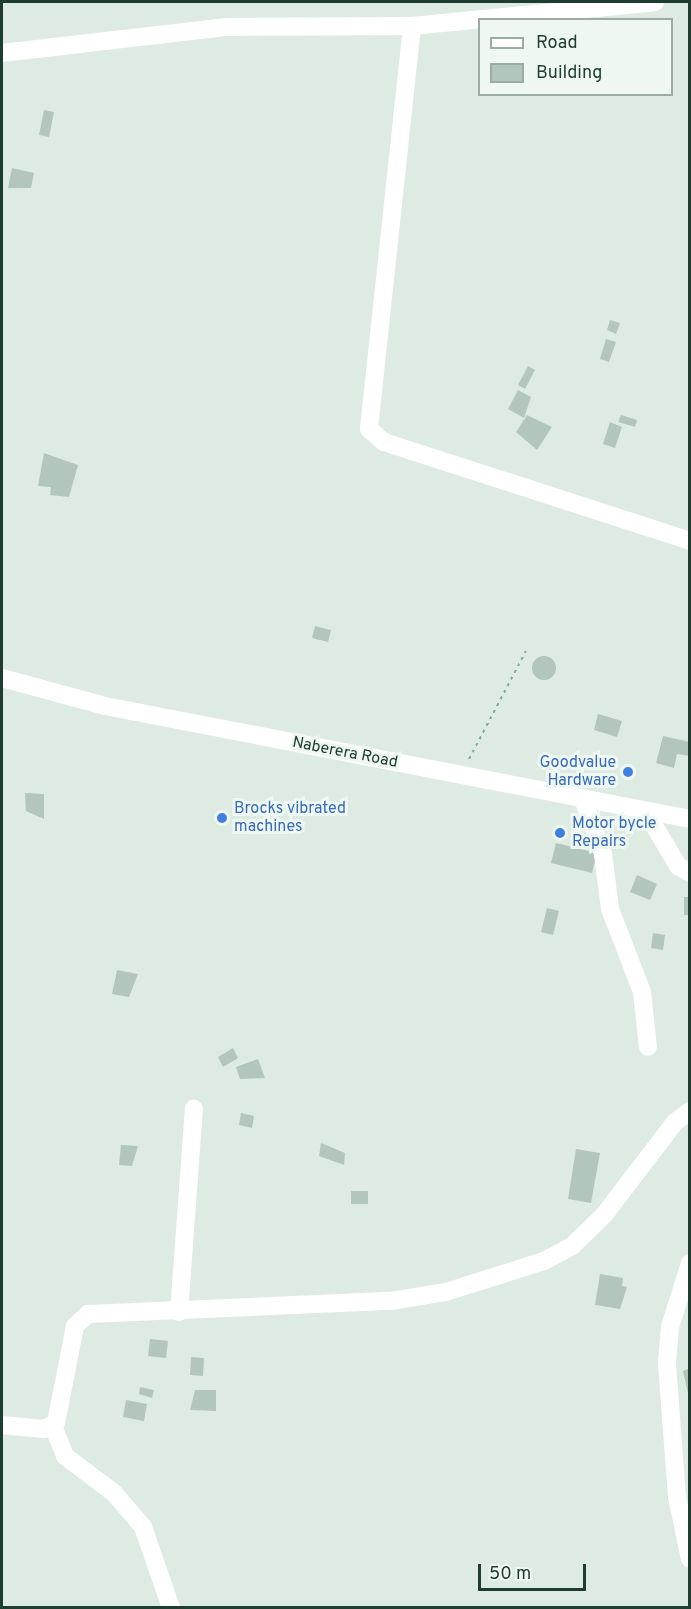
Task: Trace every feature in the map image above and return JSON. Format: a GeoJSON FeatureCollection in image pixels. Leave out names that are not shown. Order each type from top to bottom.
{"type":"FeatureCollection","features":[{"type":"Feature","properties":{"kind":"street"},"geometry":{"type":"LineString","coordinates":[[493,18],[655,2]]}},
{"type":"Feature","properties":{"kind":"street"},"geometry":{"type":"LineString","coordinates":[[2,53],[228,27],[412,26],[478,19]]}},
{"type":"Feature","properties":{"kind":"street"},"geometry":{"type":"LineString","coordinates":[[412,26],[369,429],[384,442],[690,541]]}},
{"type":"Feature","properties":{"kind":"street","name":"Naberera Road"},"geometry":{"type":"LineString","coordinates":[[2,678],[105,706],[690,819]]}},
{"type":"Feature","properties":{"kind":"street"},"geometry":{"type":"LineString","coordinates":[[583,799],[602,849],[610,909],[642,992],[648,1047]]}},
{"type":"Feature","properties":{"kind":"street"},"geometry":{"type":"LineString","coordinates":[[646,812],[678,866],[690,873]]}},
{"type":"Feature","properties":{"kind":"street"},"geometry":{"type":"LineString","coordinates":[[179,1312],[194,1109]]}},
{"type":"Feature","properties":{"kind":"street"},"geometry":{"type":"LineString","coordinates":[[53,1426],[61,1414],[73,1333],[82,1317],[391,1301],[446,1292],[544,1261],[598,1222],[675,1122],[690,1111]]}},
{"type":"Feature","properties":{"kind":"street"},"geometry":{"type":"LineString","coordinates":[[690,1263],[673,1311],[668,1364],[677,1497],[690,1559]]}},
{"type":"Feature","properties":{"kind":"street"},"geometry":{"type":"LineString","coordinates":[[2,1425],[53,1426]]}},
{"type":"Feature","properties":{"kind":"street"},"geometry":{"type":"LineString","coordinates":[[53,1426],[72,1463],[114,1493],[143,1527],[171,1608]]}},
{"type":"Feature","properties":{"kind":"path"},"geometry":{"type":"LineString","coordinates":[[460,775],[526,651]]}},
{"type":"Feature","properties":{"kind":"building"},"geometry":{"type":"Polygon","coordinates":[[[44,110],[54,112],[49,137],[39,135],[44,110]]]}},
{"type":"Feature","properties":{"kind":"building"},"geometry":{"type":"Polygon","coordinates":[[[12,168],[34,173],[31,188],[8,188],[12,168]]]}},
{"type":"Feature","properties":{"kind":"building"},"geometry":{"type":"Polygon","coordinates":[[[610,320],[620,323],[616,334],[607,330],[610,320]]]}},
{"type":"Feature","properties":{"kind":"building"},"geometry":{"type":"Polygon","coordinates":[[[606,339],[616,342],[609,362],[600,359],[606,339]]]}},
{"type":"Feature","properties":{"kind":"building"},"geometry":{"type":"Polygon","coordinates":[[[528,366],[535,370],[525,389],[518,385],[528,366]]]}},
{"type":"Feature","properties":{"kind":"building"},"geometry":{"type":"Polygon","coordinates":[[[518,390],[531,397],[524,418],[508,409],[518,390]]]}},
{"type":"Feature","properties":{"kind":"building"},"geometry":{"type":"Polygon","coordinates":[[[527,415],[552,427],[537,450],[516,432],[527,415]]]}},
{"type":"Feature","properties":{"kind":"building"},"geometry":{"type":"Polygon","coordinates":[[[621,415],[637,420],[635,427],[618,422],[621,415]]]}},
{"type":"Feature","properties":{"kind":"building"},"geometry":{"type":"Polygon","coordinates":[[[610,422],[622,427],[615,448],[603,444],[610,422]]]}},
{"type":"Feature","properties":{"kind":"building"},"geometry":{"type":"Polygon","coordinates":[[[44,453],[78,465],[69,497],[50,495],[51,487],[38,486],[44,453]]]}},
{"type":"Feature","properties":{"kind":"building"},"geometry":{"type":"Polygon","coordinates":[[[315,626],[331,630],[328,642],[312,638],[315,626]]]}},
{"type":"Feature","properties":{"kind":"building"},"geometry":{"type":"Polygon","coordinates":[[[544,656],[549,657],[555,663],[555,673],[549,679],[544,680],[539,679],[533,673],[532,668],[533,663],[539,657],[544,656]]]}},
{"type":"Feature","properties":{"kind":"building"},"geometry":{"type":"Polygon","coordinates":[[[598,714],[622,721],[617,737],[594,730],[598,714]]]}},
{"type":"Feature","properties":{"kind":"building"},"geometry":{"type":"Polygon","coordinates":[[[663,736],[690,742],[690,756],[677,754],[674,768],[656,763],[663,736]]]}},
{"type":"Feature","properties":{"kind":"building"},"geometry":{"type":"Polygon","coordinates":[[[25,793],[44,794],[44,819],[26,811],[25,793]]]}},
{"type":"Feature","properties":{"kind":"building"},"geometry":{"type":"Polygon","coordinates":[[[556,843],[597,853],[592,873],[551,863],[556,843]]]}},
{"type":"Feature","properties":{"kind":"building"},"geometry":{"type":"Polygon","coordinates":[[[637,875],[657,884],[650,900],[630,892],[637,875]]]}},
{"type":"Feature","properties":{"kind":"building"},"geometry":{"type":"Polygon","coordinates":[[[684,897],[690,897],[690,915],[684,915],[684,897]]]}},
{"type":"Feature","properties":{"kind":"building"},"geometry":{"type":"Polygon","coordinates":[[[547,908],[559,911],[553,935],[541,932],[547,908]]]}},
{"type":"Feature","properties":{"kind":"building"},"geometry":{"type":"Polygon","coordinates":[[[653,933],[665,935],[663,950],[651,948],[653,933]]]}},
{"type":"Feature","properties":{"kind":"building"},"geometry":{"type":"Polygon","coordinates":[[[117,970],[138,974],[129,997],[112,994],[117,970]]]}},
{"type":"Feature","properties":{"kind":"building"},"geometry":{"type":"Polygon","coordinates":[[[233,1048],[238,1058],[223,1067],[218,1057],[233,1048]]]}},
{"type":"Feature","properties":{"kind":"building"},"geometry":{"type":"Polygon","coordinates":[[[258,1059],[265,1078],[240,1079],[236,1067],[258,1059]]]}},
{"type":"Feature","properties":{"kind":"building"},"geometry":{"type":"Polygon","coordinates":[[[241,1113],[254,1116],[252,1128],[239,1125],[241,1113]]]}},
{"type":"Feature","properties":{"kind":"building"},"geometry":{"type":"Polygon","coordinates":[[[321,1143],[345,1153],[344,1165],[319,1156],[321,1143]]]}},
{"type":"Feature","properties":{"kind":"building"},"geometry":{"type":"Polygon","coordinates":[[[121,1145],[138,1146],[132,1166],[119,1165],[121,1145]]]}},
{"type":"Feature","properties":{"kind":"building"},"geometry":{"type":"Polygon","coordinates":[[[576,1149],[600,1153],[591,1203],[568,1199],[576,1149]]]}},
{"type":"Feature","properties":{"kind":"building"},"geometry":{"type":"Polygon","coordinates":[[[351,1191],[368,1191],[368,1204],[351,1204],[351,1191]]]}},
{"type":"Feature","properties":{"kind":"building"},"geometry":{"type":"Polygon","coordinates":[[[600,1274],[623,1278],[622,1286],[627,1287],[620,1309],[595,1305],[600,1274]]]}},
{"type":"Feature","properties":{"kind":"building"},"geometry":{"type":"Polygon","coordinates":[[[150,1339],[168,1341],[166,1358],[148,1356],[150,1339]]]}},
{"type":"Feature","properties":{"kind":"building"},"geometry":{"type":"Polygon","coordinates":[[[191,1357],[204,1358],[203,1376],[190,1375],[191,1357]]]}},
{"type":"Feature","properties":{"kind":"building"},"geometry":{"type":"Polygon","coordinates":[[[690,1368],[690,1398],[689,1398],[683,1371],[690,1368]]]}},
{"type":"Feature","properties":{"kind":"building"},"geometry":{"type":"Polygon","coordinates":[[[140,1387],[154,1390],[152,1398],[139,1394],[140,1387]]]}},
{"type":"Feature","properties":{"kind":"building"},"geometry":{"type":"Polygon","coordinates":[[[195,1390],[216,1390],[216,1411],[190,1410],[195,1390]]]}},
{"type":"Feature","properties":{"kind":"building"},"geometry":{"type":"Polygon","coordinates":[[[126,1400],[147,1404],[144,1421],[123,1417],[126,1400]]]}},
{"type":"Feature","properties":{"kind":"place","name":"Goodvalue Hardware"},"geometry":{"type":"Point","coordinates":[628,772]}},
{"type":"Feature","properties":{"kind":"place","name":"Brocks vibrated machines"},"geometry":{"type":"Point","coordinates":[222,818]}},
{"type":"Feature","properties":{"kind":"place","name":"Motor bycle Repairs"},"geometry":{"type":"Point","coordinates":[560,833]}}]}
